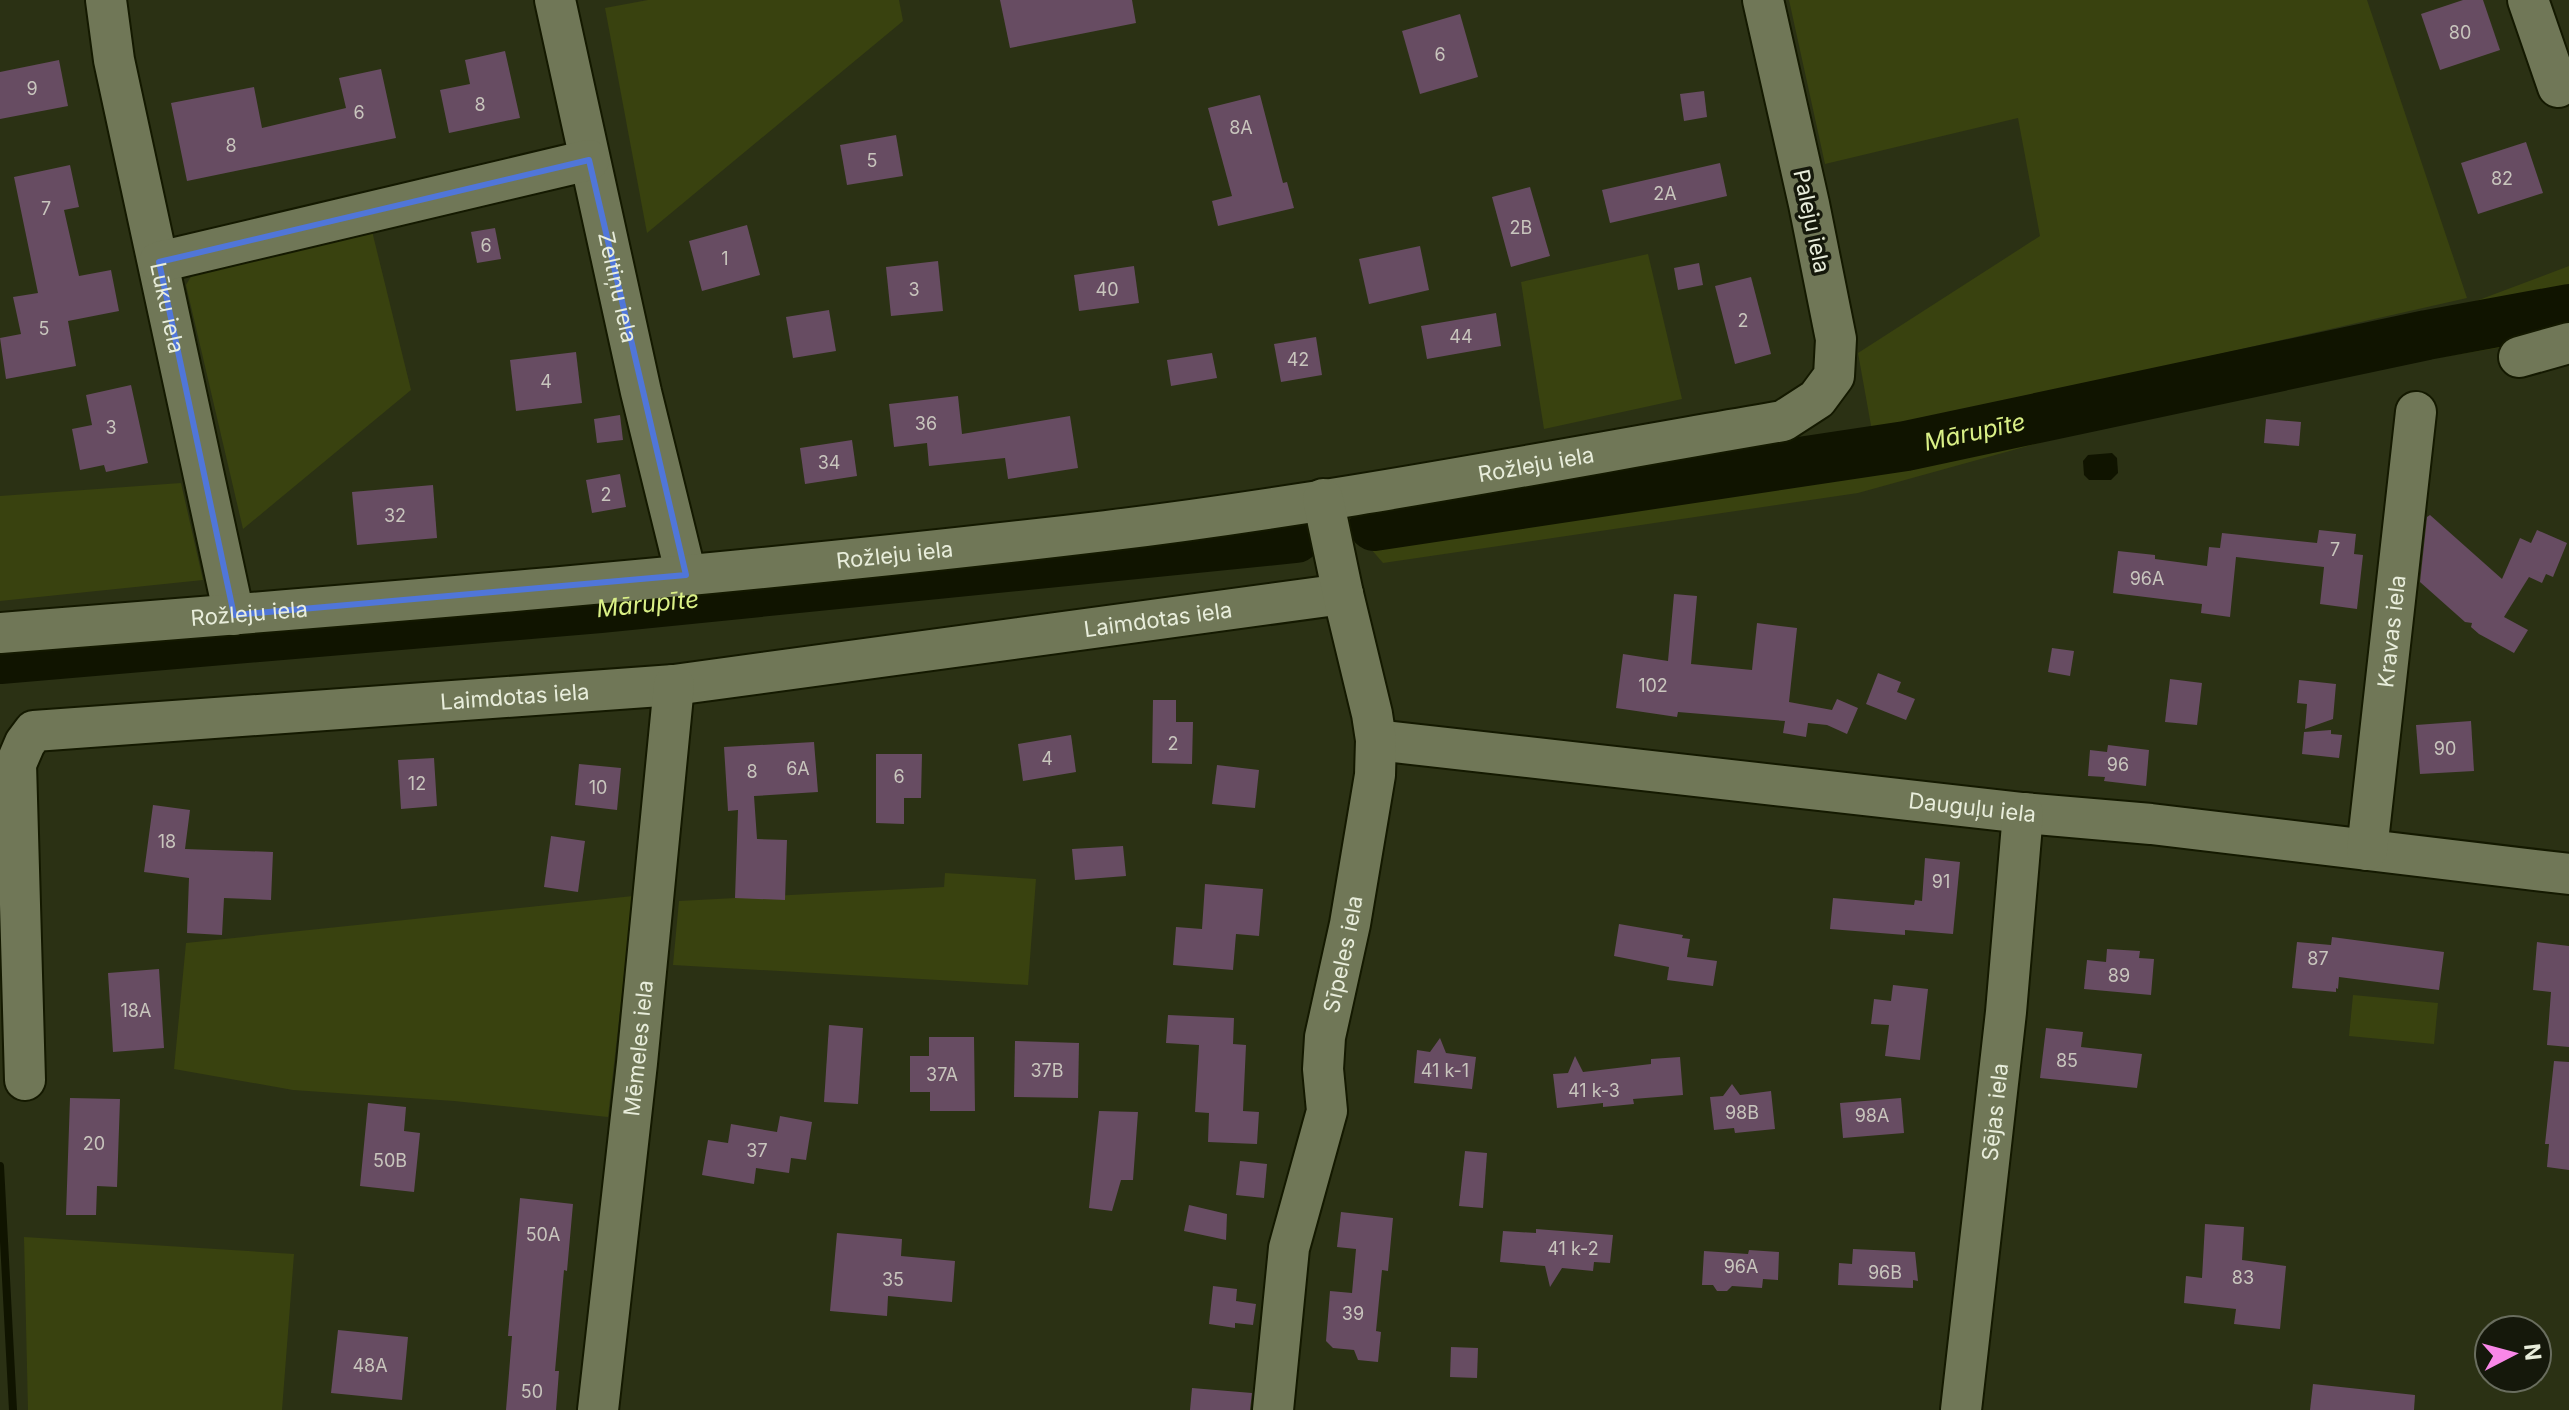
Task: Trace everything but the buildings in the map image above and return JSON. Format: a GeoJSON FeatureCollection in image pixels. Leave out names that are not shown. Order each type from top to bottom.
{"type":"FeatureCollection","features":[{"type":"Feature","properties":{"kind":"street","name":"Lūku iela"},"geometry":{"type":"LineString","coordinates":[[106,0],[114,60],[234,615]]}},
{"type":"Feature","properties":{"kind":"street","name":"Zeltiņu iela"},"geometry":{"type":"LineString","coordinates":[[555,0],[641,392],[686,575]]}},
{"type":"Feature","properties":{"kind":"street","name":"Paleju iela"},"geometry":{"type":"LineString","coordinates":[[1763,0],[1836,339],[1834,376],[1817,399],[1783,421]]}},
{"type":"Feature","properties":{"kind":"street"},"geometry":{"type":"LineString","coordinates":[[2528,0],[2558,87]]}},
{"type":"Feature","properties":{"kind":"street"},"geometry":{"type":"LineString","coordinates":[[159,262],[589,160]]}},
{"type":"Feature","properties":{"kind":"street"},"geometry":{"type":"LineString","coordinates":[[2519,357],[2569,343]]}},
{"type":"Feature","properties":{"kind":"street","name":"Kravas iela"},"geometry":{"type":"LineString","coordinates":[[2367,850],[2416,412]]}},
{"type":"Feature","properties":{"kind":"street","name":"Rožleju iela"},"geometry":{"type":"LineString","coordinates":[[0,633],[686,575],[1109,531],[1323,499],[1783,421]]}},
{"type":"Feature","properties":{"kind":"street","name":"Sīpeles iela"},"geometry":{"type":"LineString","coordinates":[[1273,1410],[1289,1248],[1327,1111],[1323,1069],[1325,1037],[1353,909],[1375,775],[1376,740],[1323,499]]}},
{"type":"Feature","properties":{"kind":"street","name":"Laimdotas iela"},"geometry":{"type":"LineString","coordinates":[[25,1080],[16,764],[34,731],[674,685],[1343,594]]}},
{"type":"Feature","properties":{"kind":"street","name":"Mēmeles iela"},"geometry":{"type":"LineString","coordinates":[[598,1410],[674,685]]}},
{"type":"Feature","properties":{"kind":"street","name":"Dauguļu iela"},"geometry":{"type":"LineString","coordinates":[[1376,740],[2023,813],[2151,824],[2569,874]]}},
{"type":"Feature","properties":{"kind":"street","name":"Sējas iela"},"geometry":{"type":"LineString","coordinates":[[1961,1410],[2006,1012],[2023,813]]}},
{"type":"Feature","properties":{"kind":"highlighted area"},"geometry":{"type":"Polygon","coordinates":[[[589,160],[686,575],[234,615],[159,262],[589,160]]]}},
{"type":"Feature","properties":{"kind":"green space"},"geometry":{"type":"Polygon","coordinates":[[[648,0],[899,0],[903,21],[647,233],[605,8],[648,0]]]}},
{"type":"Feature","properties":{"kind":"green space"},"geometry":{"type":"Polygon","coordinates":[[[1789,0],[2367,0],[2467,298],[2065,389],[2468,304],[2569,266],[2569,336],[2359,371],[2299,377],[2262,393],[2075,433],[1858,493],[1383,563],[1346,520],[1358,506],[1872,431],[1858,353],[2040,236],[2018,118],[1825,164],[1789,0]]]}},
{"type":"Feature","properties":{"kind":"green space"},"geometry":{"type":"Polygon","coordinates":[[[372,231],[411,390],[243,529],[186,285],[196,268],[372,231]]]}},
{"type":"Feature","properties":{"kind":"green space"},"geometry":{"type":"Polygon","coordinates":[[[1648,254],[1682,399],[1544,429],[1521,282],[1648,254]]]}},
{"type":"Feature","properties":{"kind":"green space"},"geometry":{"type":"Polygon","coordinates":[[[181,483],[203,580],[0,601],[0,496],[181,483]]]}},
{"type":"Feature","properties":{"kind":"green space"},"geometry":{"type":"Polygon","coordinates":[[[945,873],[1036,879],[1028,985],[673,965],[679,901],[944,887],[945,873]]]}},
{"type":"Feature","properties":{"kind":"green space"},"geometry":{"type":"Polygon","coordinates":[[[633,896],[608,1117],[454,1101],[293,1090],[174,1069],[186,943],[633,896]]]}},
{"type":"Feature","properties":{"kind":"green space"},"geometry":{"type":"Polygon","coordinates":[[[2353,995],[2438,1003],[2434,1044],[2349,1036],[2353,995]]]}},
{"type":"Feature","properties":{"kind":"green space"},"geometry":{"type":"Polygon","coordinates":[[[24,1237],[294,1254],[282,1410],[28,1410],[24,1237]]]}},
{"type":"Feature","properties":{"kind":"shaded area"},"geometry":{"type":"Polygon","coordinates":[[[2112,453],[2117,458],[2118,473],[2111,480],[2089,480],[2084,475],[2083,461],[2088,455],[2112,453]]]}},
{"type":"Feature","properties":{"kind":"waterway","name":"Mārupīte"},"geometry":{"type":"LineString","coordinates":[[1374,526],[1906,446],[2427,335],[2569,309]]}},
{"type":"Feature","properties":{"kind":"waterway","name":"Mārupīte"},"geometry":{"type":"LineString","coordinates":[[0,659],[600,608],[1296,538]]}},
{"type":"Feature","properties":{"kind":"waterway"},"geometry":{"type":"LineString","coordinates":[[0,1166],[13,1410]]}}]}
